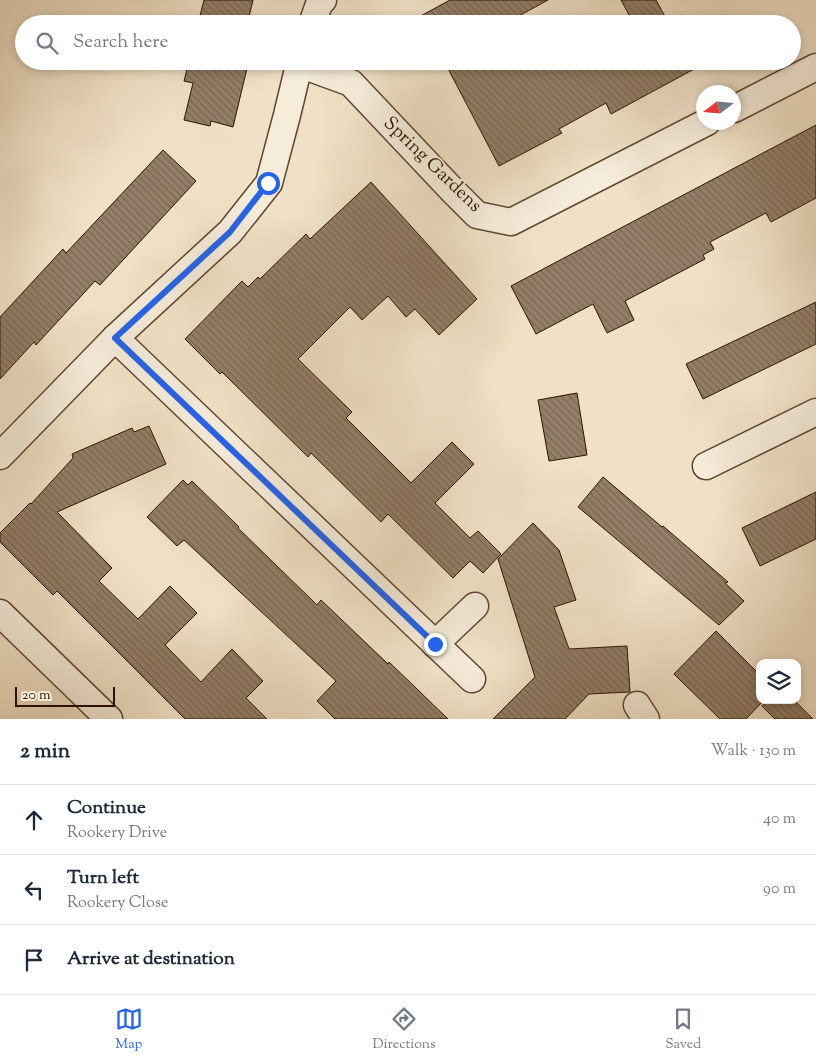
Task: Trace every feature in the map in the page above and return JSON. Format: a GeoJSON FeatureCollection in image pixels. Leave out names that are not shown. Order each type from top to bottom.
{"type":"FeatureCollection","features":[{"type":"Feature","properties":{"kind":"street"},"geometry":{"type":"LineString","coordinates":[[315,15],[319,4],[323,0]]}},
{"type":"Feature","properties":{"kind":"street"},"geometry":{"type":"LineString","coordinates":[[741,105],[816,67]]}},
{"type":"Feature","properties":{"kind":"street"},"geometry":{"type":"LineString","coordinates":[[0,456],[115,338],[230,232],[268,183],[297,70]]}},
{"type":"Feature","properties":{"kind":"street","name":"Spring Gardens"},"geometry":{"type":"LineString","coordinates":[[317,70],[351,83],[477,215],[511,222],[696,128]]}},
{"type":"Feature","properties":{"kind":"street"},"geometry":{"type":"LineString","coordinates":[[115,338],[472,679]]}},
{"type":"Feature","properties":{"kind":"street"},"geometry":{"type":"LineString","coordinates":[[706,466],[816,412]]}},
{"type":"Feature","properties":{"kind":"street"},"geometry":{"type":"LineString","coordinates":[[435,644],[475,606]]}},
{"type":"Feature","properties":{"kind":"street"},"geometry":{"type":"LineString","coordinates":[[0,613],[109,719]]}},
{"type":"Feature","properties":{"kind":"building"},"geometry":{"type":"Polygon","coordinates":[[[204,0],[253,0],[249,15],[200,15],[204,0]]]}},
{"type":"Feature","properties":{"kind":"building"},"geometry":{"type":"Polygon","coordinates":[[[450,0],[548,0],[520,15],[422,15],[450,0]]]}},
{"type":"Feature","properties":{"kind":"building"},"geometry":{"type":"Polygon","coordinates":[[[621,0],[656,0],[664,15],[629,15],[621,0]]]}},
{"type":"Feature","properties":{"kind":"building"},"geometry":{"type":"Polygon","coordinates":[[[187,70],[247,70],[233,127],[211,121],[210,126],[184,120],[193,83],[184,81],[187,70]]]}},
{"type":"Feature","properties":{"kind":"building"},"geometry":{"type":"Polygon","coordinates":[[[449,70],[692,70],[611,114],[606,103],[559,129],[562,133],[499,166],[449,70]]]}},
{"type":"Feature","properties":{"kind":"building"},"geometry":{"type":"Polygon","coordinates":[[[816,125],[816,198],[771,222],[766,213],[710,242],[714,249],[703,255],[705,259],[625,301],[634,320],[607,333],[593,304],[536,334],[511,286],[816,125]]]}},
{"type":"Feature","properties":{"kind":"building"},"geometry":{"type":"Polygon","coordinates":[[[163,150],[196,181],[100,285],[95,281],[36,345],[34,342],[0,379],[0,317],[63,249],[66,253],[163,150]]]}},
{"type":"Feature","properties":{"kind":"building"},"geometry":{"type":"Polygon","coordinates":[[[371,182],[477,299],[439,335],[415,309],[406,317],[388,296],[362,320],[350,307],[298,359],[352,412],[346,418],[411,483],[452,442],[474,464],[435,503],[470,538],[478,531],[501,554],[483,573],[470,561],[453,578],[388,514],[381,522],[311,453],[308,457],[222,372],[220,374],[185,339],[242,281],[248,287],[258,277],[260,279],[306,234],[310,239],[371,182]]]}},
{"type":"Feature","properties":{"kind":"building"},"geometry":{"type":"Polygon","coordinates":[[[816,302],[816,344],[703,399],[686,364],[816,302]]]}},
{"type":"Feature","properties":{"kind":"building"},"geometry":{"type":"Polygon","coordinates":[[[577,393],[587,455],[549,461],[538,400],[577,393]]]}},
{"type":"Feature","properties":{"kind":"building"},"geometry":{"type":"Polygon","coordinates":[[[149,426],[166,464],[57,512],[112,568],[99,581],[138,619],[170,586],[197,613],[165,645],[201,682],[232,649],[263,681],[246,698],[267,719],[185,719],[57,591],[53,595],[0,542],[0,533],[31,504],[73,458],[72,454],[132,428],[134,432],[149,426]]]}},
{"type":"Feature","properties":{"kind":"building"},"geometry":{"type":"Polygon","coordinates":[[[603,477],[728,582],[725,583],[744,601],[719,625],[578,507],[603,477]]]}},
{"type":"Feature","properties":{"kind":"building"},"geometry":{"type":"Polygon","coordinates":[[[183,480],[188,485],[192,481],[317,605],[321,600],[448,719],[335,719],[317,701],[336,681],[184,540],[177,546],[147,517],[183,480]]]}},
{"type":"Feature","properties":{"kind":"building"},"geometry":{"type":"Polygon","coordinates":[[[816,492],[816,539],[760,566],[742,528],[816,492]]]}},
{"type":"Feature","properties":{"kind":"building"},"geometry":{"type":"Polygon","coordinates":[[[533,523],[559,550],[576,600],[554,607],[569,649],[627,646],[630,692],[589,694],[565,719],[493,719],[535,677],[498,559],[533,523]]]}},
{"type":"Feature","properties":{"kind":"building"},"geometry":{"type":"Polygon","coordinates":[[[716,631],[756,671],[756,704],[760,704],[746,719],[720,719],[674,674],[716,631]]]}},
{"type":"Feature","properties":{"kind":"building"},"geometry":{"type":"Polygon","coordinates":[[[764,704],[798,704],[813,719],[775,719],[762,706],[764,704]]]}},
{"type":"Feature","properties":{"kind":"route"},"geometry":{"type":"LineString","coordinates":[[268,183],[230,232],[115,338],[435,644]]}}]}
